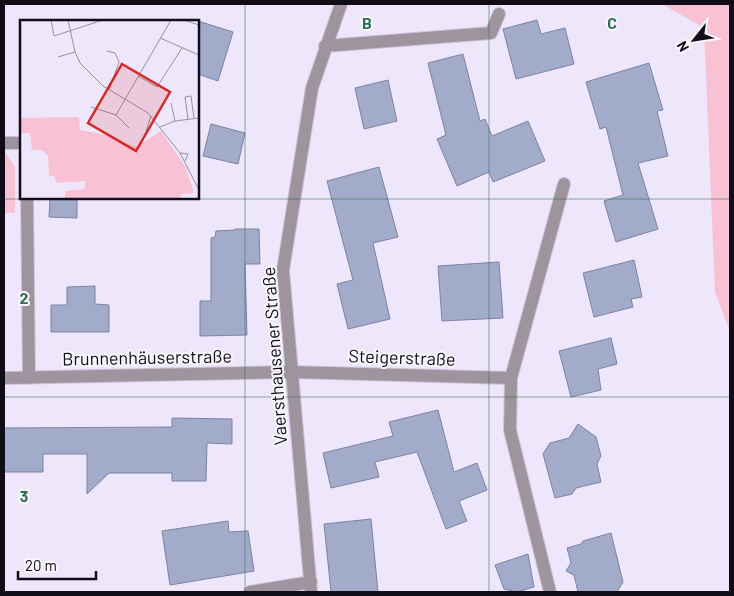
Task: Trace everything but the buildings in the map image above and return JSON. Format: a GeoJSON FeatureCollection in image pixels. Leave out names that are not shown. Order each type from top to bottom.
{"type":"FeatureCollection","features":[{"type":"Feature","properties":{"kind":"street","name":"Vaersthausener Straße"},"geometry":{"type":"LineString","coordinates":[[311,587],[283,270],[312,88],[341,4]]}},
{"type":"Feature","properties":{"kind":"street"},"geometry":{"type":"LineString","coordinates":[[325,46],[491,33],[499,14]]}},
{"type":"Feature","properties":{"kind":"street"},"geometry":{"type":"LineString","coordinates":[[4,143],[20,143]]}},
{"type":"Feature","properties":{"kind":"street"},"geometry":{"type":"LineString","coordinates":[[550,592],[510,430],[511,378],[564,184]]}},
{"type":"Feature","properties":{"kind":"street"},"geometry":{"type":"LineString","coordinates":[[27,199],[29,378]]}},
{"type":"Feature","properties":{"kind":"street","name":"Brunnenhäuserstraße"},"geometry":{"type":"LineString","coordinates":[[4,378],[291,372]]}},
{"type":"Feature","properties":{"kind":"street","name":"Steigerstraße"},"geometry":{"type":"LineString","coordinates":[[291,372],[511,378]]}},
{"type":"Feature","properties":{"kind":"street"},"geometry":{"type":"LineString","coordinates":[[250,592],[311,587]]}},
{"type":"Feature","properties":{"kind":"shaded area"},"geometry":{"type":"Polygon","coordinates":[[[662,4],[730,4],[730,332],[715,292],[704,28],[662,4]]]}},
{"type":"Feature","properties":{"kind":"shaded area"},"geometry":{"type":"Polygon","coordinates":[[[4,152],[15,167],[15,213],[4,213],[4,152]]]}}]}
